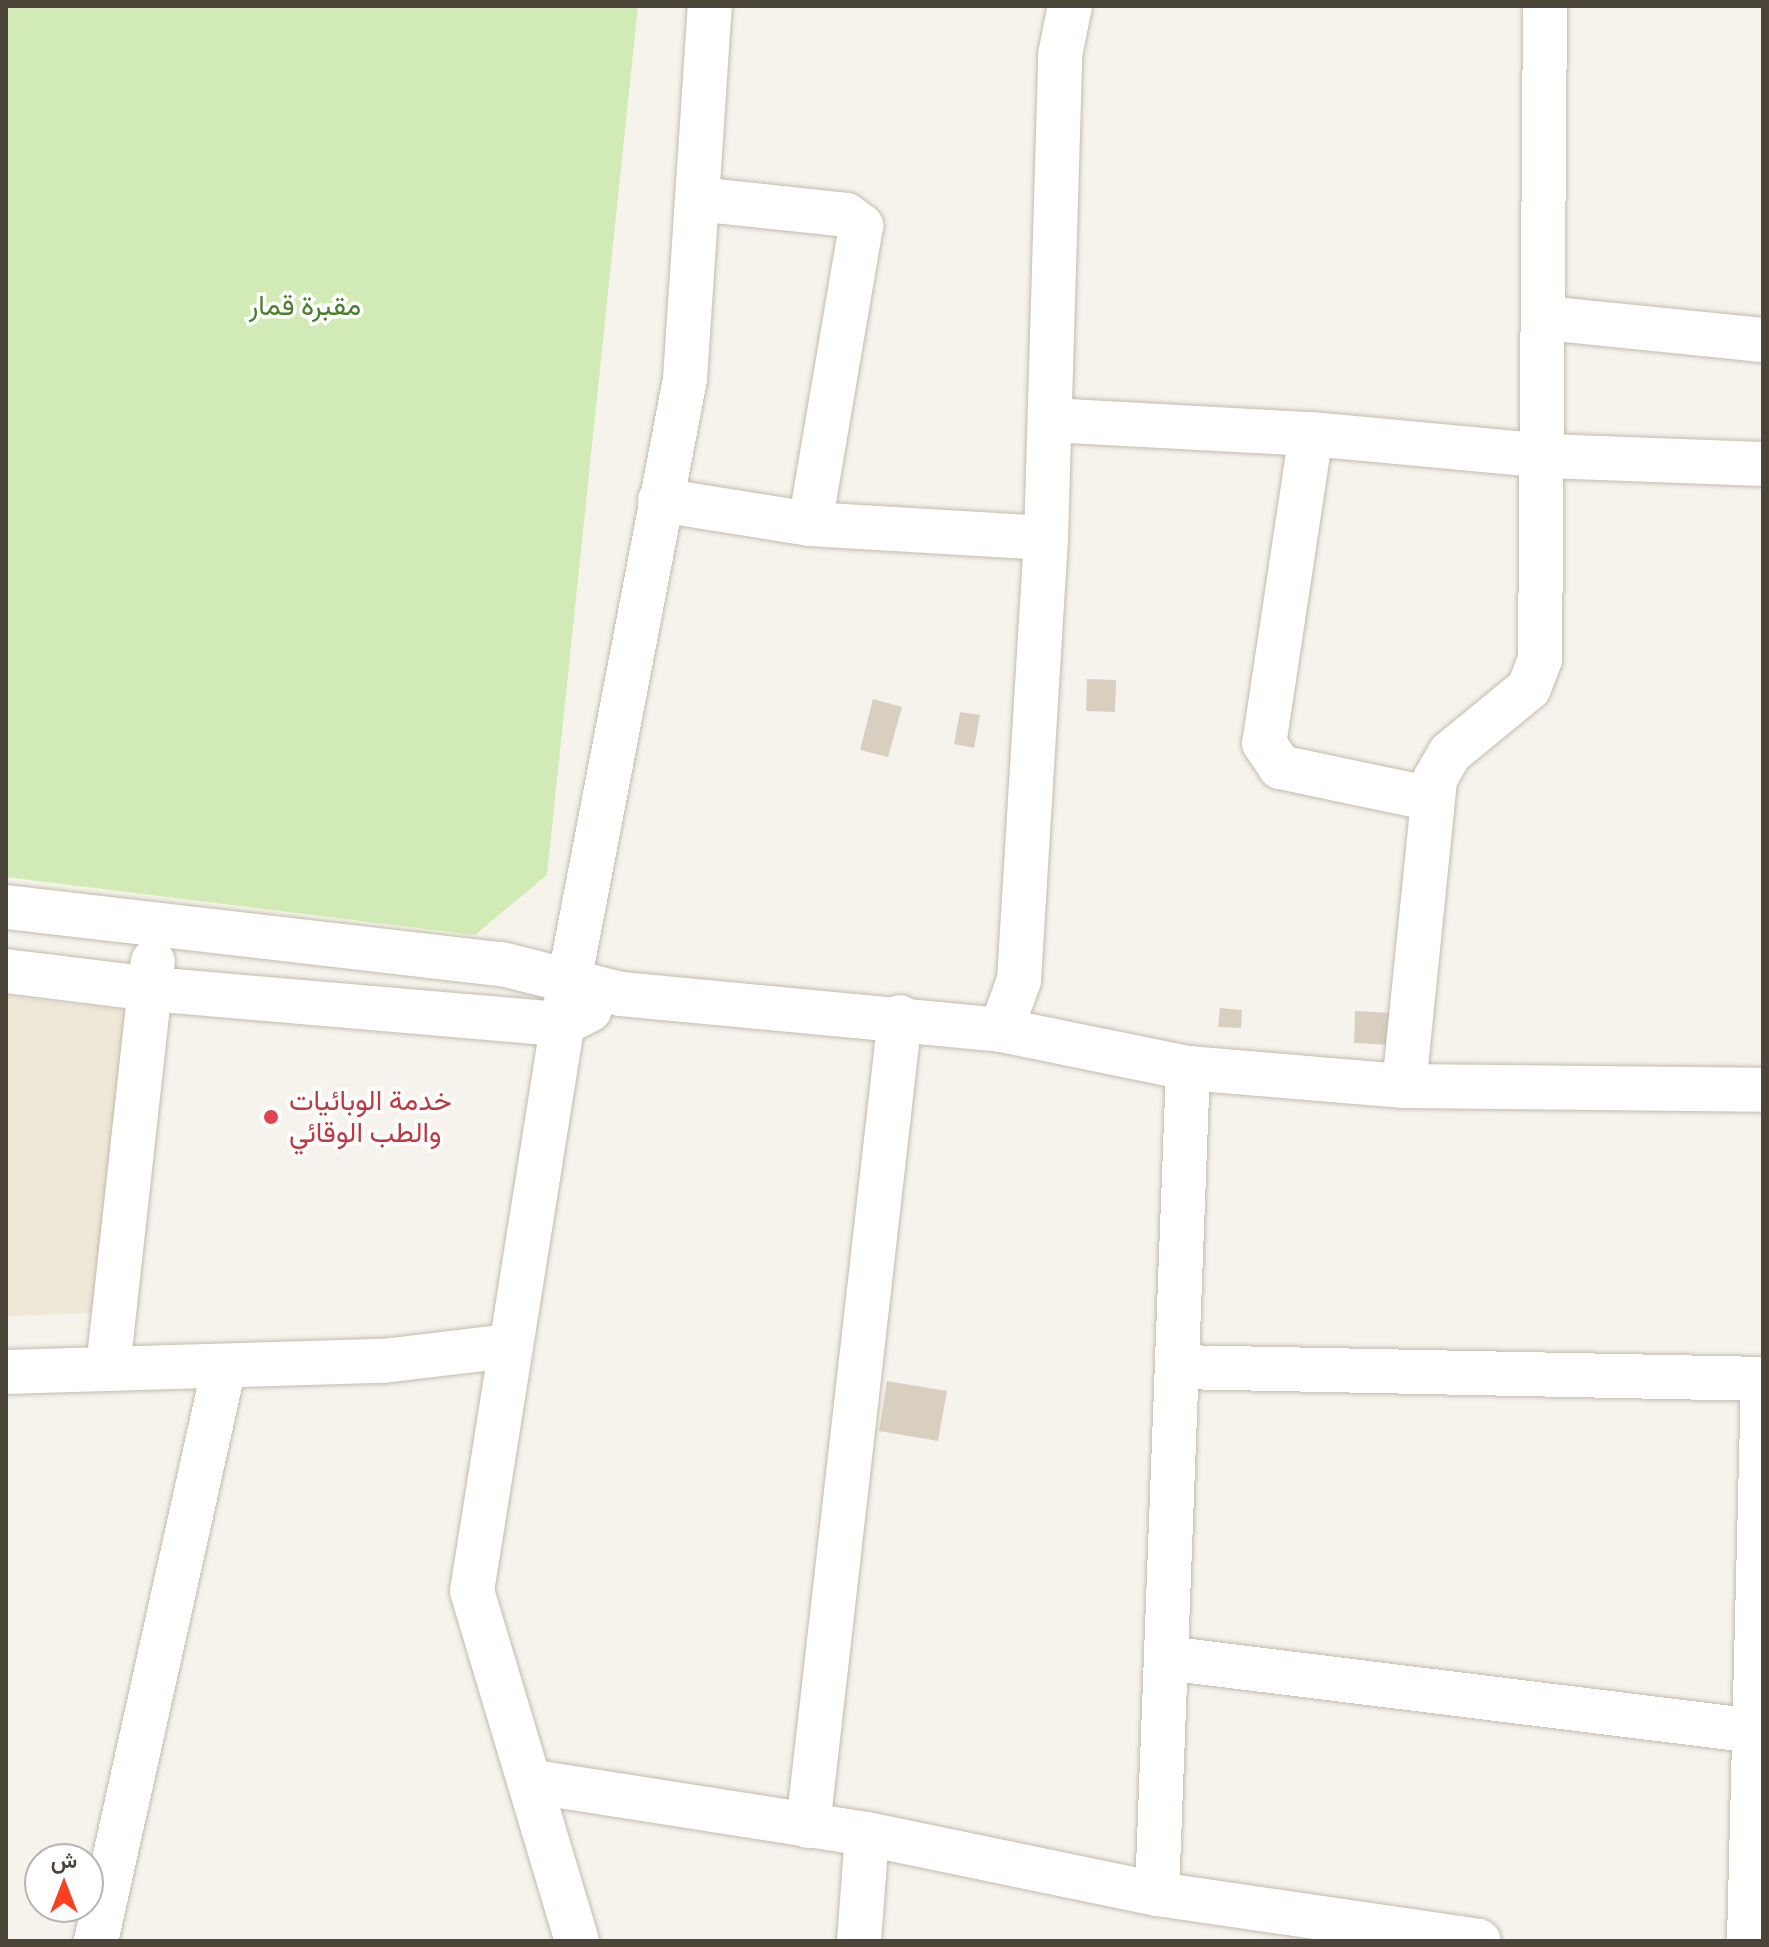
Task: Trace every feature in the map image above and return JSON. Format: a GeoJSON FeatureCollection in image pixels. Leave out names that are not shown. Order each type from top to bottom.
{"type":"FeatureCollection","features":[{"type":"Feature","properties":{"kind":"street"},"geometry":{"type":"LineString","coordinates":[[577,1941],[534,1782],[482,1638],[472,1591],[508,1346],[570,977],[685,379],[710,6]]}},
{"type":"Feature","properties":{"kind":"street"},"geometry":{"type":"LineString","coordinates":[[1001,1030],[1019,980],[1046,538],[1060,55],[1070,6]]}},
{"type":"Feature","properties":{"kind":"street"},"geometry":{"type":"LineString","coordinates":[[1404,1086],[1432,799],[1441,763],[1537,674],[1546,456],[1545,6]]}},
{"type":"Feature","properties":{"kind":"street"},"geometry":{"type":"LineString","coordinates":[[697,199],[846,215],[861,226],[810,524]]}},
{"type":"Feature","properties":{"kind":"street"},"geometry":{"type":"LineString","coordinates":[[1546,318],[1763,340]]}},
{"type":"Feature","properties":{"kind":"street"},"geometry":{"type":"LineString","coordinates":[[1050,420],[1311,434],[1546,456],[1762,459]]}},
{"type":"Feature","properties":{"kind":"street"},"geometry":{"type":"LineString","coordinates":[[1311,434],[1264,743],[1280,767],[1432,799]]}},
{"type":"Feature","properties":{"kind":"street"},"geometry":{"type":"LineString","coordinates":[[660,500],[810,524],[1046,538]]}},
{"type":"Feature","properties":{"kind":"street"},"geometry":{"type":"LineString","coordinates":[[6,907],[570,977],[621,994],[900,1017],[1001,1030],[1188,1068],[1404,1086],[1763,1090]]}},
{"type":"Feature","properties":{"kind":"street"},"geometry":{"type":"LineString","coordinates":[[108,1368],[158,925]]}},
{"type":"Feature","properties":{"kind":"street"},"geometry":{"type":"LineString","coordinates":[[6,971],[150,989],[562,1024],[621,994]]}},
{"type":"Feature","properties":{"kind":"street"},"geometry":{"type":"LineString","coordinates":[[808,1826],[900,1017]]}},
{"type":"Feature","properties":{"kind":"street"},"geometry":{"type":"LineString","coordinates":[[1157,1894],[1188,1068]]}},
{"type":"Feature","properties":{"kind":"street"},"geometry":{"type":"LineString","coordinates":[[6,1372],[383,1361],[508,1346]]}},
{"type":"Feature","properties":{"kind":"street"},"geometry":{"type":"LineString","coordinates":[[96,1941],[224,1367]]}},
{"type":"Feature","properties":{"kind":"street"},"geometry":{"type":"LineString","coordinates":[[1177,1367],[1763,1379],[1759,1731],[1749,1941]]}},
{"type":"Feature","properties":{"kind":"street"},"geometry":{"type":"LineString","coordinates":[[1166,1658],[1759,1731]]}},
{"type":"Feature","properties":{"kind":"street"},"geometry":{"type":"LineString","coordinates":[[534,1782],[867,1834],[1157,1894],[1479,1941]]}},
{"type":"Feature","properties":{"kind":"street"},"geometry":{"type":"LineString","coordinates":[[859,1941],[867,1834]]}},
{"type":"Feature","properties":{"kind":"street"},"geometry":{"type":"LineString","coordinates":[[1256,1909],[1315,1941]]}},
{"type":"Feature","properties":{"kind":"shaded area"},"geometry":{"type":"Polygon","coordinates":[[[6,996],[126,1010],[93,1313],[6,1316],[6,996]]]}},
{"type":"Feature","properties":{"kind":"green space","name":"مقبرة قمار"},"geometry":{"type":"Polygon","coordinates":[[[6,6],[638,6],[547,875],[475,935],[6,877],[6,6]]]}},
{"type":"Feature","properties":{"kind":"building"},"geometry":{"type":"Polygon","coordinates":[[[1087,679],[1116,680],[1115,712],[1086,711],[1087,679]]]}},
{"type":"Feature","properties":{"kind":"building"},"geometry":{"type":"Polygon","coordinates":[[[873,699],[902,707],[888,757],[860,750],[873,699]]]}},
{"type":"Feature","properties":{"kind":"building"},"geometry":{"type":"Polygon","coordinates":[[[960,712],[980,715],[974,748],[954,744],[960,712]]]}},
{"type":"Feature","properties":{"kind":"building"},"geometry":{"type":"Polygon","coordinates":[[[1220,1008],[1242,1010],[1241,1028],[1218,1027],[1220,1008]]]}},
{"type":"Feature","properties":{"kind":"building"},"geometry":{"type":"Polygon","coordinates":[[[1355,1011],[1393,1013],[1391,1045],[1354,1043],[1355,1011]]]}},
{"type":"Feature","properties":{"kind":"building"},"geometry":{"type":"Polygon","coordinates":[[[887,1381],[947,1391],[938,1441],[879,1431],[887,1381]]]}},
{"type":"Feature","properties":{"kind":"place","name":"خدمة الوبائيات والطب الوقائي"},"geometry":{"type":"Point","coordinates":[271,1117]}}]}
